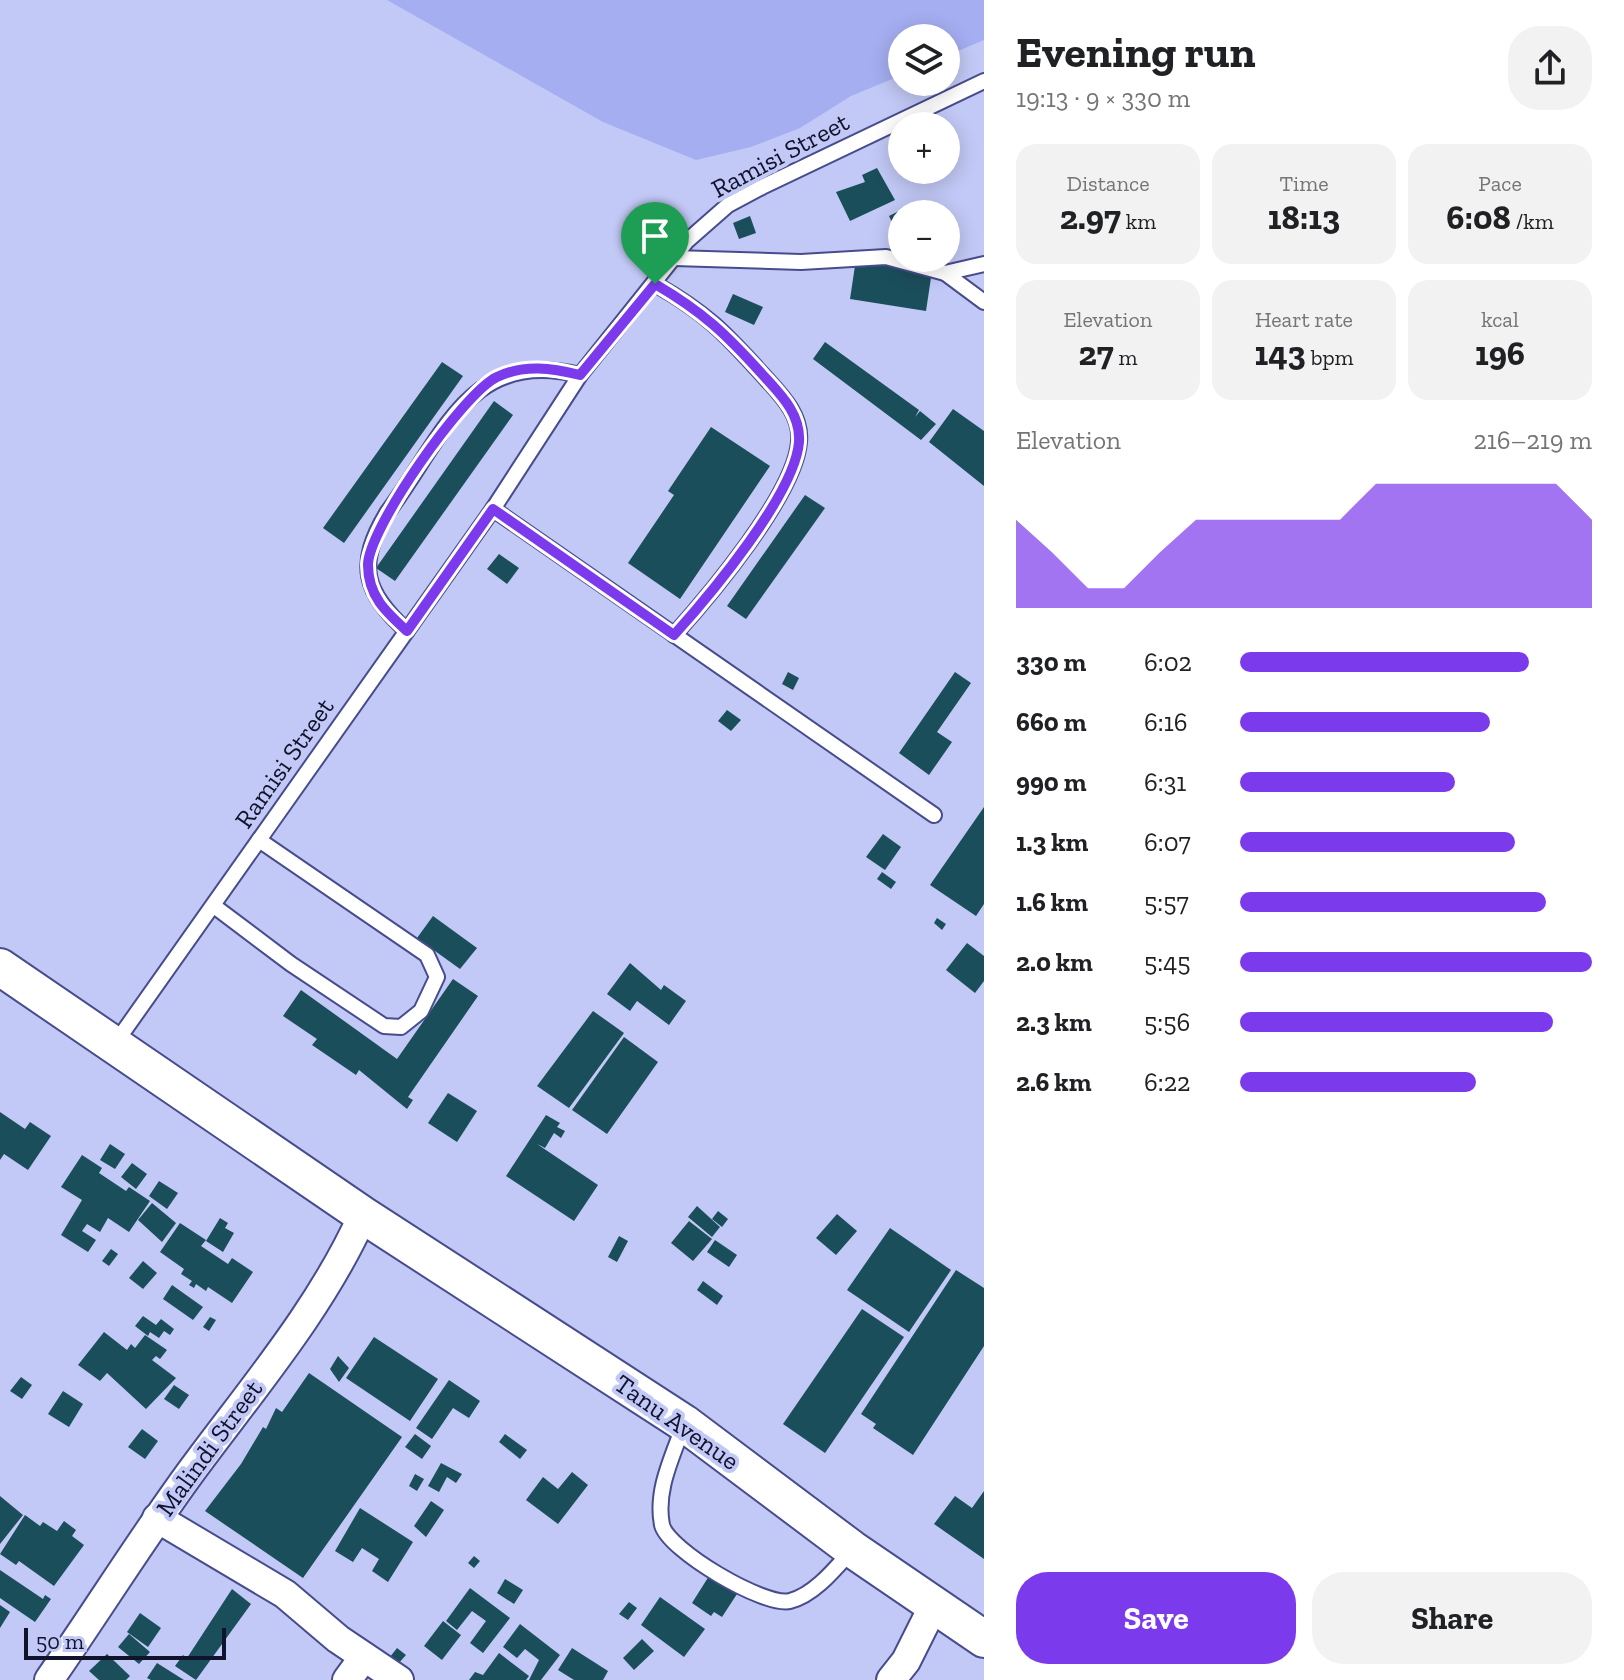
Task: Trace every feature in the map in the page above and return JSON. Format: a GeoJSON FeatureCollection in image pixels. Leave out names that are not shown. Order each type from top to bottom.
{"type":"FeatureCollection","features":[{"type":"Feature","properties":{"kind":"street","name":"Tanu Avenue"},"geometry":{"type":"LineString","coordinates":[[0,967],[363,1215],[684,1423],[852,1549],[984,1639]]}},
{"type":"Feature","properties":{"kind":"street","name":"Malindi Street"},"geometry":{"type":"LineString","coordinates":[[49,1680],[157,1518],[303,1321],[348,1250],[363,1215]]}},
{"type":"Feature","properties":{"kind":"street"},"geometry":{"type":"LineString","coordinates":[[157,1518],[285,1594],[364,1657],[399,1680]]}},
{"type":"Feature","properties":{"kind":"street"},"geometry":{"type":"LineString","coordinates":[[891,1680],[906,1661],[934,1605]]}},
{"type":"Feature","properties":{"kind":"street"},"geometry":{"type":"LineString","coordinates":[[347,1680],[364,1657]]}},
{"type":"Feature","properties":{"kind":"lane","name":"Ramisi Street"},"geometry":{"type":"LineString","coordinates":[[114,1045],[493,509],[580,375],[687,241],[728,205],[984,81]]}},
{"type":"Feature","properties":{"kind":"lane"},"geometry":{"type":"LineString","coordinates":[[674,258],[801,262],[874,256],[945,273],[984,302]]}},
{"type":"Feature","properties":{"kind":"lane"},"geometry":{"type":"LineString","coordinates":[[945,273],[984,264]]}},
{"type":"Feature","properties":{"kind":"lane"},"geometry":{"type":"LineString","coordinates":[[655,284],[695,308],[731,338],[790,407],[800,440],[789,477],[769,511],[701,606],[674,635]]}},
{"type":"Feature","properties":{"kind":"lane"},"geometry":{"type":"LineString","coordinates":[[407,631],[380,607],[369,578],[368,563],[378,528],[387,513],[474,393],[495,377],[519,369],[552,368],[580,375]]}},
{"type":"Feature","properties":{"kind":"lane"},"geometry":{"type":"LineString","coordinates":[[493,509],[934,815]]}},
{"type":"Feature","properties":{"kind":"lane"},"geometry":{"type":"LineString","coordinates":[[214,906],[291,964],[384,1026],[401,1027],[421,1011],[437,977],[427,955],[259,840]]}},
{"type":"Feature","properties":{"kind":"lane"},"geometry":{"type":"LineString","coordinates":[[684,1423],[661,1493],[663,1528],[673,1543],[753,1594],[778,1602],[805,1594],[832,1572],[852,1549]]}},
{"type":"Feature","properties":{"kind":"water"},"geometry":{"type":"Polygon","coordinates":[[[387,0],[984,0],[984,40],[960,50],[960,24],[888,24],[888,81],[851,96],[800,128],[751,147],[696,160],[603,122],[387,0]]]}},
{"type":"Feature","properties":{"kind":"building"},"geometry":{"type":"Polygon","coordinates":[[[877,168],[895,200],[888,200],[888,203],[850,221],[836,192],[865,182],[862,175],[877,168]]]}},
{"type":"Feature","properties":{"kind":"building"},"geometry":{"type":"Polygon","coordinates":[[[750,216],[756,233],[739,239],[733,223],[750,216]]]}},
{"type":"Feature","properties":{"kind":"building"},"geometry":{"type":"Polygon","coordinates":[[[856,259],[888,264],[888,272],[932,272],[926,311],[850,299],[856,259]]]}},
{"type":"Feature","properties":{"kind":"building"},"geometry":{"type":"Polygon","coordinates":[[[733,294],[763,307],[754,325],[725,312],[733,294]]]}},
{"type":"Feature","properties":{"kind":"building"},"geometry":{"type":"Polygon","coordinates":[[[825,342],[919,410],[915,417],[920,411],[936,424],[921,440],[813,359],[825,342]]]}},
{"type":"Feature","properties":{"kind":"building"},"geometry":{"type":"Polygon","coordinates":[[[442,362],[463,376],[344,543],[323,528],[442,362]]]}},
{"type":"Feature","properties":{"kind":"building"},"geometry":{"type":"Polygon","coordinates":[[[494,401],[513,415],[395,581],[376,568],[494,401]]]}},
{"type":"Feature","properties":{"kind":"building"},"geometry":{"type":"Polygon","coordinates":[[[953,409],[984,431],[984,486],[929,442],[953,409]]]}},
{"type":"Feature","properties":{"kind":"building"},"geometry":{"type":"Polygon","coordinates":[[[711,427],[770,466],[680,599],[628,563],[674,495],[668,491],[711,427]]]}},
{"type":"Feature","properties":{"kind":"building"},"geometry":{"type":"Polygon","coordinates":[[[805,495],[825,508],[746,619],[727,606],[805,495]]]}},
{"type":"Feature","properties":{"kind":"building"},"geometry":{"type":"Polygon","coordinates":[[[499,554],[519,568],[507,584],[487,569],[499,554]]]}},
{"type":"Feature","properties":{"kind":"building"},"geometry":{"type":"Polygon","coordinates":[[[788,672],[799,678],[793,690],[782,684],[788,672]]]}},
{"type":"Feature","properties":{"kind":"building"},"geometry":{"type":"Polygon","coordinates":[[[955,672],[971,683],[937,732],[952,742],[929,775],[899,753],[955,672]]]}},
{"type":"Feature","properties":{"kind":"building"},"geometry":{"type":"Polygon","coordinates":[[[727,710],[741,720],[731,731],[718,721],[727,710]]]}},
{"type":"Feature","properties":{"kind":"building"},"geometry":{"type":"Polygon","coordinates":[[[984,807],[984,904],[976,916],[930,885],[984,807]]]}},
{"type":"Feature","properties":{"kind":"building"},"geometry":{"type":"Polygon","coordinates":[[[883,834],[901,847],[885,870],[866,857],[883,834]]]}},
{"type":"Feature","properties":{"kind":"building"},"geometry":{"type":"Polygon","coordinates":[[[882,872],[896,882],[891,889],[877,879],[882,872]]]}},
{"type":"Feature","properties":{"kind":"building"},"geometry":{"type":"Polygon","coordinates":[[[433,916],[477,948],[460,969],[417,938],[433,916]]]}},
{"type":"Feature","properties":{"kind":"building"},"geometry":{"type":"Polygon","coordinates":[[[937,918],[946,924],[942,930],[934,923],[937,918]]]}},
{"type":"Feature","properties":{"kind":"building"},"geometry":{"type":"Polygon","coordinates":[[[967,943],[984,956],[984,981],[975,993],[946,970],[967,943]]]}},
{"type":"Feature","properties":{"kind":"building"},"geometry":{"type":"Polygon","coordinates":[[[630,963],[661,990],[664,985],[686,1001],[669,1025],[637,1001],[630,1011],[607,994],[630,963]]]}},
{"type":"Feature","properties":{"kind":"building"},"geometry":{"type":"Polygon","coordinates":[[[453,979],[478,996],[408,1097],[413,1100],[407,1109],[359,1070],[356,1075],[312,1045],[317,1039],[283,1016],[301,990],[397,1059],[453,979]]]}},
{"type":"Feature","properties":{"kind":"building"},"geometry":{"type":"Polygon","coordinates":[[[593,1011],[624,1033],[569,1108],[537,1086],[593,1011]]]}},
{"type":"Feature","properties":{"kind":"building"},"geometry":{"type":"Polygon","coordinates":[[[624,1037],[658,1062],[607,1134],[572,1110],[624,1037]]]}},
{"type":"Feature","properties":{"kind":"building"},"geometry":{"type":"Polygon","coordinates":[[[448,1093],[477,1111],[457,1142],[428,1123],[448,1093]]]}},
{"type":"Feature","properties":{"kind":"building"},"geometry":{"type":"Polygon","coordinates":[[[0,1112],[25,1129],[30,1122],[51,1136],[28,1170],[4,1154],[0,1160],[0,1112]]]}},
{"type":"Feature","properties":{"kind":"building"},"geometry":{"type":"Polygon","coordinates":[[[546,1115],[560,1123],[557,1127],[565,1131],[561,1138],[554,1133],[545,1148],[537,1144],[598,1185],[574,1221],[506,1176],[546,1115]]]}},
{"type":"Feature","properties":{"kind":"building"},"geometry":{"type":"Polygon","coordinates":[[[110,1144],[125,1154],[115,1169],[100,1160],[110,1144]]]}},
{"type":"Feature","properties":{"kind":"building"},"geometry":{"type":"Polygon","coordinates":[[[82,1155],[102,1168],[99,1173],[126,1191],[129,1187],[150,1201],[129,1232],[108,1218],[100,1232],[87,1224],[82,1231],[96,1240],[88,1252],[61,1235],[82,1200],[61,1187],[82,1155]]]}},
{"type":"Feature","properties":{"kind":"building"},"geometry":{"type":"Polygon","coordinates":[[[132,1163],[147,1174],[136,1189],[121,1177],[132,1163]]]}},
{"type":"Feature","properties":{"kind":"building"},"geometry":{"type":"Polygon","coordinates":[[[159,1181],[178,1193],[167,1209],[149,1196],[159,1181]]]}},
{"type":"Feature","properties":{"kind":"building"},"geometry":{"type":"Polygon","coordinates":[[[152,1203],[176,1223],[162,1242],[138,1220],[152,1203]]]}},
{"type":"Feature","properties":{"kind":"building"},"geometry":{"type":"Polygon","coordinates":[[[697,1206],[720,1227],[712,1237],[688,1217],[697,1206]]]}},
{"type":"Feature","properties":{"kind":"building"},"geometry":{"type":"Polygon","coordinates":[[[718,1211],[728,1219],[722,1227],[712,1219],[718,1211]]]}},
{"type":"Feature","properties":{"kind":"building"},"geometry":{"type":"Polygon","coordinates":[[[837,1214],[857,1231],[836,1255],[816,1238],[837,1214]]]}},
{"type":"Feature","properties":{"kind":"building"},"geometry":{"type":"Polygon","coordinates":[[[220,1218],[228,1223],[225,1228],[234,1233],[223,1252],[206,1241],[220,1218]]]}},
{"type":"Feature","properties":{"kind":"building"},"geometry":{"type":"Polygon","coordinates":[[[689,1221],[712,1239],[693,1261],[671,1243],[689,1221]]]}},
{"type":"Feature","properties":{"kind":"building"},"geometry":{"type":"Polygon","coordinates":[[[180,1223],[206,1240],[201,1246],[228,1264],[232,1258],[253,1272],[232,1303],[208,1287],[206,1291],[196,1284],[194,1288],[189,1285],[192,1281],[181,1274],[184,1269],[160,1252],[180,1223]]]}},
{"type":"Feature","properties":{"kind":"building"},"geometry":{"type":"Polygon","coordinates":[[[890,1228],[951,1270],[909,1332],[847,1290],[890,1228]]]}},
{"type":"Feature","properties":{"kind":"building"},"geometry":{"type":"Polygon","coordinates":[[[619,1236],[628,1241],[617,1262],[608,1257],[619,1236]]]}},
{"type":"Feature","properties":{"kind":"building"},"geometry":{"type":"Polygon","coordinates":[[[715,1240],[737,1255],[729,1267],[707,1252],[715,1240]]]}},
{"type":"Feature","properties":{"kind":"building"},"geometry":{"type":"Polygon","coordinates":[[[111,1249],[118,1254],[109,1266],[102,1261],[111,1249]]]}},
{"type":"Feature","properties":{"kind":"building"},"geometry":{"type":"Polygon","coordinates":[[[143,1261],[157,1273],[143,1289],[129,1278],[143,1261]]]}},
{"type":"Feature","properties":{"kind":"building"},"geometry":{"type":"Polygon","coordinates":[[[956,1270],[984,1288],[984,1346],[913,1455],[873,1428],[876,1424],[861,1414],[956,1270]]]}},
{"type":"Feature","properties":{"kind":"building"},"geometry":{"type":"Polygon","coordinates":[[[703,1281],[723,1296],[717,1305],[697,1290],[703,1281]]]}},
{"type":"Feature","properties":{"kind":"building"},"geometry":{"type":"Polygon","coordinates":[[[172,1285],[203,1307],[193,1320],[163,1299],[172,1285]]]}},
{"type":"Feature","properties":{"kind":"building"},"geometry":{"type":"Polygon","coordinates":[[[862,1309],[904,1337],[825,1453],[783,1424],[862,1309]]]}},
{"type":"Feature","properties":{"kind":"building"},"geometry":{"type":"Polygon","coordinates":[[[143,1316],[156,1325],[161,1319],[174,1329],[170,1335],[164,1331],[159,1338],[150,1332],[148,1336],[135,1326],[143,1316]]]}},
{"type":"Feature","properties":{"kind":"building"},"geometry":{"type":"Polygon","coordinates":[[[210,1317],[216,1320],[209,1331],[203,1327],[210,1317]]]}},
{"type":"Feature","properties":{"kind":"building"},"geometry":{"type":"Polygon","coordinates":[[[104,1332],[127,1350],[131,1344],[135,1348],[145,1335],[167,1350],[160,1359],[156,1356],[152,1360],[176,1378],[146,1409],[107,1373],[100,1381],[78,1365],[104,1332]]]}},
{"type":"Feature","properties":{"kind":"building"},"geometry":{"type":"Polygon","coordinates":[[[374,1337],[438,1379],[410,1421],[346,1378],[374,1337]]]}},
{"type":"Feature","properties":{"kind":"building"},"geometry":{"type":"Polygon","coordinates":[[[338,1356],[349,1368],[339,1382],[330,1369],[338,1356]]]}},
{"type":"Feature","properties":{"kind":"building"},"geometry":{"type":"Polygon","coordinates":[[[309,1373],[402,1437],[303,1578],[205,1511],[241,1464],[263,1427],[266,1429],[276,1408],[282,1412],[309,1373]]]}},
{"type":"Feature","properties":{"kind":"building"},"geometry":{"type":"Polygon","coordinates":[[[21,1377],[32,1385],[22,1399],[10,1391],[21,1377]]]}},
{"type":"Feature","properties":{"kind":"building"},"geometry":{"type":"Polygon","coordinates":[[[449,1380],[480,1401],[469,1418],[453,1408],[432,1439],[416,1428],[449,1380]]]}},
{"type":"Feature","properties":{"kind":"building"},"geometry":{"type":"Polygon","coordinates":[[[174,1385],[189,1395],[179,1409],[164,1399],[174,1385]]]}},
{"type":"Feature","properties":{"kind":"building"},"geometry":{"type":"Polygon","coordinates":[[[63,1391],[83,1404],[69,1427],[48,1414],[63,1391]]]}},
{"type":"Feature","properties":{"kind":"building"},"geometry":{"type":"Polygon","coordinates":[[[142,1429],[158,1441],[145,1459],[128,1447],[142,1429]]]}},
{"type":"Feature","properties":{"kind":"building"},"geometry":{"type":"Polygon","coordinates":[[[415,1434],[431,1446],[422,1459],[405,1447],[415,1434]]]}},
{"type":"Feature","properties":{"kind":"building"},"geometry":{"type":"Polygon","coordinates":[[[505,1434],[527,1450],[520,1459],[499,1442],[505,1434]]]}},
{"type":"Feature","properties":{"kind":"building"},"geometry":{"type":"Polygon","coordinates":[[[441,1463],[462,1474],[456,1483],[447,1477],[439,1492],[428,1486],[441,1463]]]}},
{"type":"Feature","properties":{"kind":"building"},"geometry":{"type":"Polygon","coordinates":[[[572,1472],[588,1485],[558,1524],[526,1500],[543,1477],[558,1489],[572,1472]]]}},
{"type":"Feature","properties":{"kind":"building"},"geometry":{"type":"Polygon","coordinates":[[[415,1474],[424,1479],[417,1491],[409,1486],[415,1474]]]}},
{"type":"Feature","properties":{"kind":"building"},"geometry":{"type":"Polygon","coordinates":[[[984,1491],[984,1559],[934,1524],[955,1496],[972,1508],[984,1491]]]}},
{"type":"Feature","properties":{"kind":"building"},"geometry":{"type":"Polygon","coordinates":[[[0,1496],[23,1515],[0,1544],[0,1496]]]}},
{"type":"Feature","properties":{"kind":"building"},"geometry":{"type":"Polygon","coordinates":[[[431,1501],[444,1510],[426,1537],[414,1526],[431,1501]]]}},
{"type":"Feature","properties":{"kind":"building"},"geometry":{"type":"Polygon","coordinates":[[[360,1508],[413,1542],[388,1582],[372,1571],[379,1559],[362,1548],[353,1562],[335,1551],[360,1508]]]}},
{"type":"Feature","properties":{"kind":"building"},"geometry":{"type":"Polygon","coordinates":[[[25,1515],[40,1526],[43,1522],[57,1531],[64,1521],[76,1530],[72,1536],[84,1545],[54,1586],[19,1561],[16,1565],[0,1554],[25,1515]]]}},
{"type":"Feature","properties":{"kind":"building"},"geometry":{"type":"Polygon","coordinates":[[[474,1556],[480,1561],[474,1568],[468,1563],[474,1556]]]}},
{"type":"Feature","properties":{"kind":"building"},"geometry":{"type":"Polygon","coordinates":[[[0,1570],[43,1599],[45,1595],[51,1599],[35,1622],[0,1598],[0,1570]]]}},
{"type":"Feature","properties":{"kind":"building"},"geometry":{"type":"Polygon","coordinates":[[[709,1576],[737,1594],[722,1617],[714,1612],[711,1616],[692,1603],[709,1576]]]}},
{"type":"Feature","properties":{"kind":"building"},"geometry":{"type":"Polygon","coordinates":[[[505,1579],[523,1590],[514,1604],[497,1593],[505,1579]]]}},
{"type":"Feature","properties":{"kind":"building"},"geometry":{"type":"Polygon","coordinates":[[[470,1588],[510,1618],[483,1653],[470,1643],[486,1621],[472,1611],[457,1630],[446,1621],[470,1588]]]}},
{"type":"Feature","properties":{"kind":"building"},"geometry":{"type":"Polygon","coordinates":[[[232,1589],[251,1604],[196,1680],[175,1666],[183,1655],[187,1658],[232,1589]]]}},
{"type":"Feature","properties":{"kind":"building"},"geometry":{"type":"Polygon","coordinates":[[[660,1597],[705,1629],[684,1657],[641,1625],[660,1597]]]}},
{"type":"Feature","properties":{"kind":"building"},"geometry":{"type":"Polygon","coordinates":[[[629,1602],[637,1608],[628,1620],[619,1614],[629,1602]]]}},
{"type":"Feature","properties":{"kind":"building"},"geometry":{"type":"Polygon","coordinates":[[[0,1605],[10,1612],[0,1628],[0,1605]]]}},
{"type":"Feature","properties":{"kind":"building"},"geometry":{"type":"Polygon","coordinates":[[[140,1613],[161,1628],[148,1647],[127,1632],[140,1613]]]}},
{"type":"Feature","properties":{"kind":"building"},"geometry":{"type":"Polygon","coordinates":[[[443,1621],[461,1635],[442,1660],[424,1646],[443,1621]]]}},
{"type":"Feature","properties":{"kind":"building"},"geometry":{"type":"Polygon","coordinates":[[[520,1624],[560,1655],[541,1680],[529,1680],[539,1660],[525,1649],[517,1658],[503,1647],[520,1624]]]}},
{"type":"Feature","properties":{"kind":"building"},"geometry":{"type":"Polygon","coordinates":[[[129,1634],[150,1652],[139,1664],[118,1647],[129,1634]]]}},
{"type":"Feature","properties":{"kind":"building"},"geometry":{"type":"Polygon","coordinates":[[[642,1639],[654,1651],[634,1670],[623,1658],[642,1639]]]}},
{"type":"Feature","properties":{"kind":"building"},"geometry":{"type":"Polygon","coordinates":[[[397,1648],[406,1655],[398,1664],[390,1657],[397,1648]]]}},
{"type":"Feature","properties":{"kind":"building"},"geometry":{"type":"Polygon","coordinates":[[[572,1648],[608,1671],[603,1680],[574,1680],[558,1670],[572,1648]]]}},
{"type":"Feature","properties":{"kind":"building"},"geometry":{"type":"Polygon","coordinates":[[[499,1653],[529,1676],[526,1680],[469,1680],[475,1672],[483,1675],[499,1653]]]}},
{"type":"Feature","properties":{"kind":"building"},"geometry":{"type":"Polygon","coordinates":[[[107,1654],[130,1676],[126,1680],[99,1680],[89,1671],[107,1654]]]}},
{"type":"Feature","properties":{"kind":"building"},"geometry":{"type":"Polygon","coordinates":[[[157,1663],[184,1680],[147,1678],[157,1663]]]}},
{"type":"Feature","properties":{"kind":"route"},"geometry":{"type":"LineString","coordinates":[[655,284],[695,308],[731,338],[790,407],[798,426],[800,440],[789,477],[746,544],[701,606],[674,635],[493,509],[407,631],[380,607],[373,593],[368,563],[378,528],[455,415],[474,393],[495,377],[519,369],[552,368],[580,375],[655,284]]}}]}
